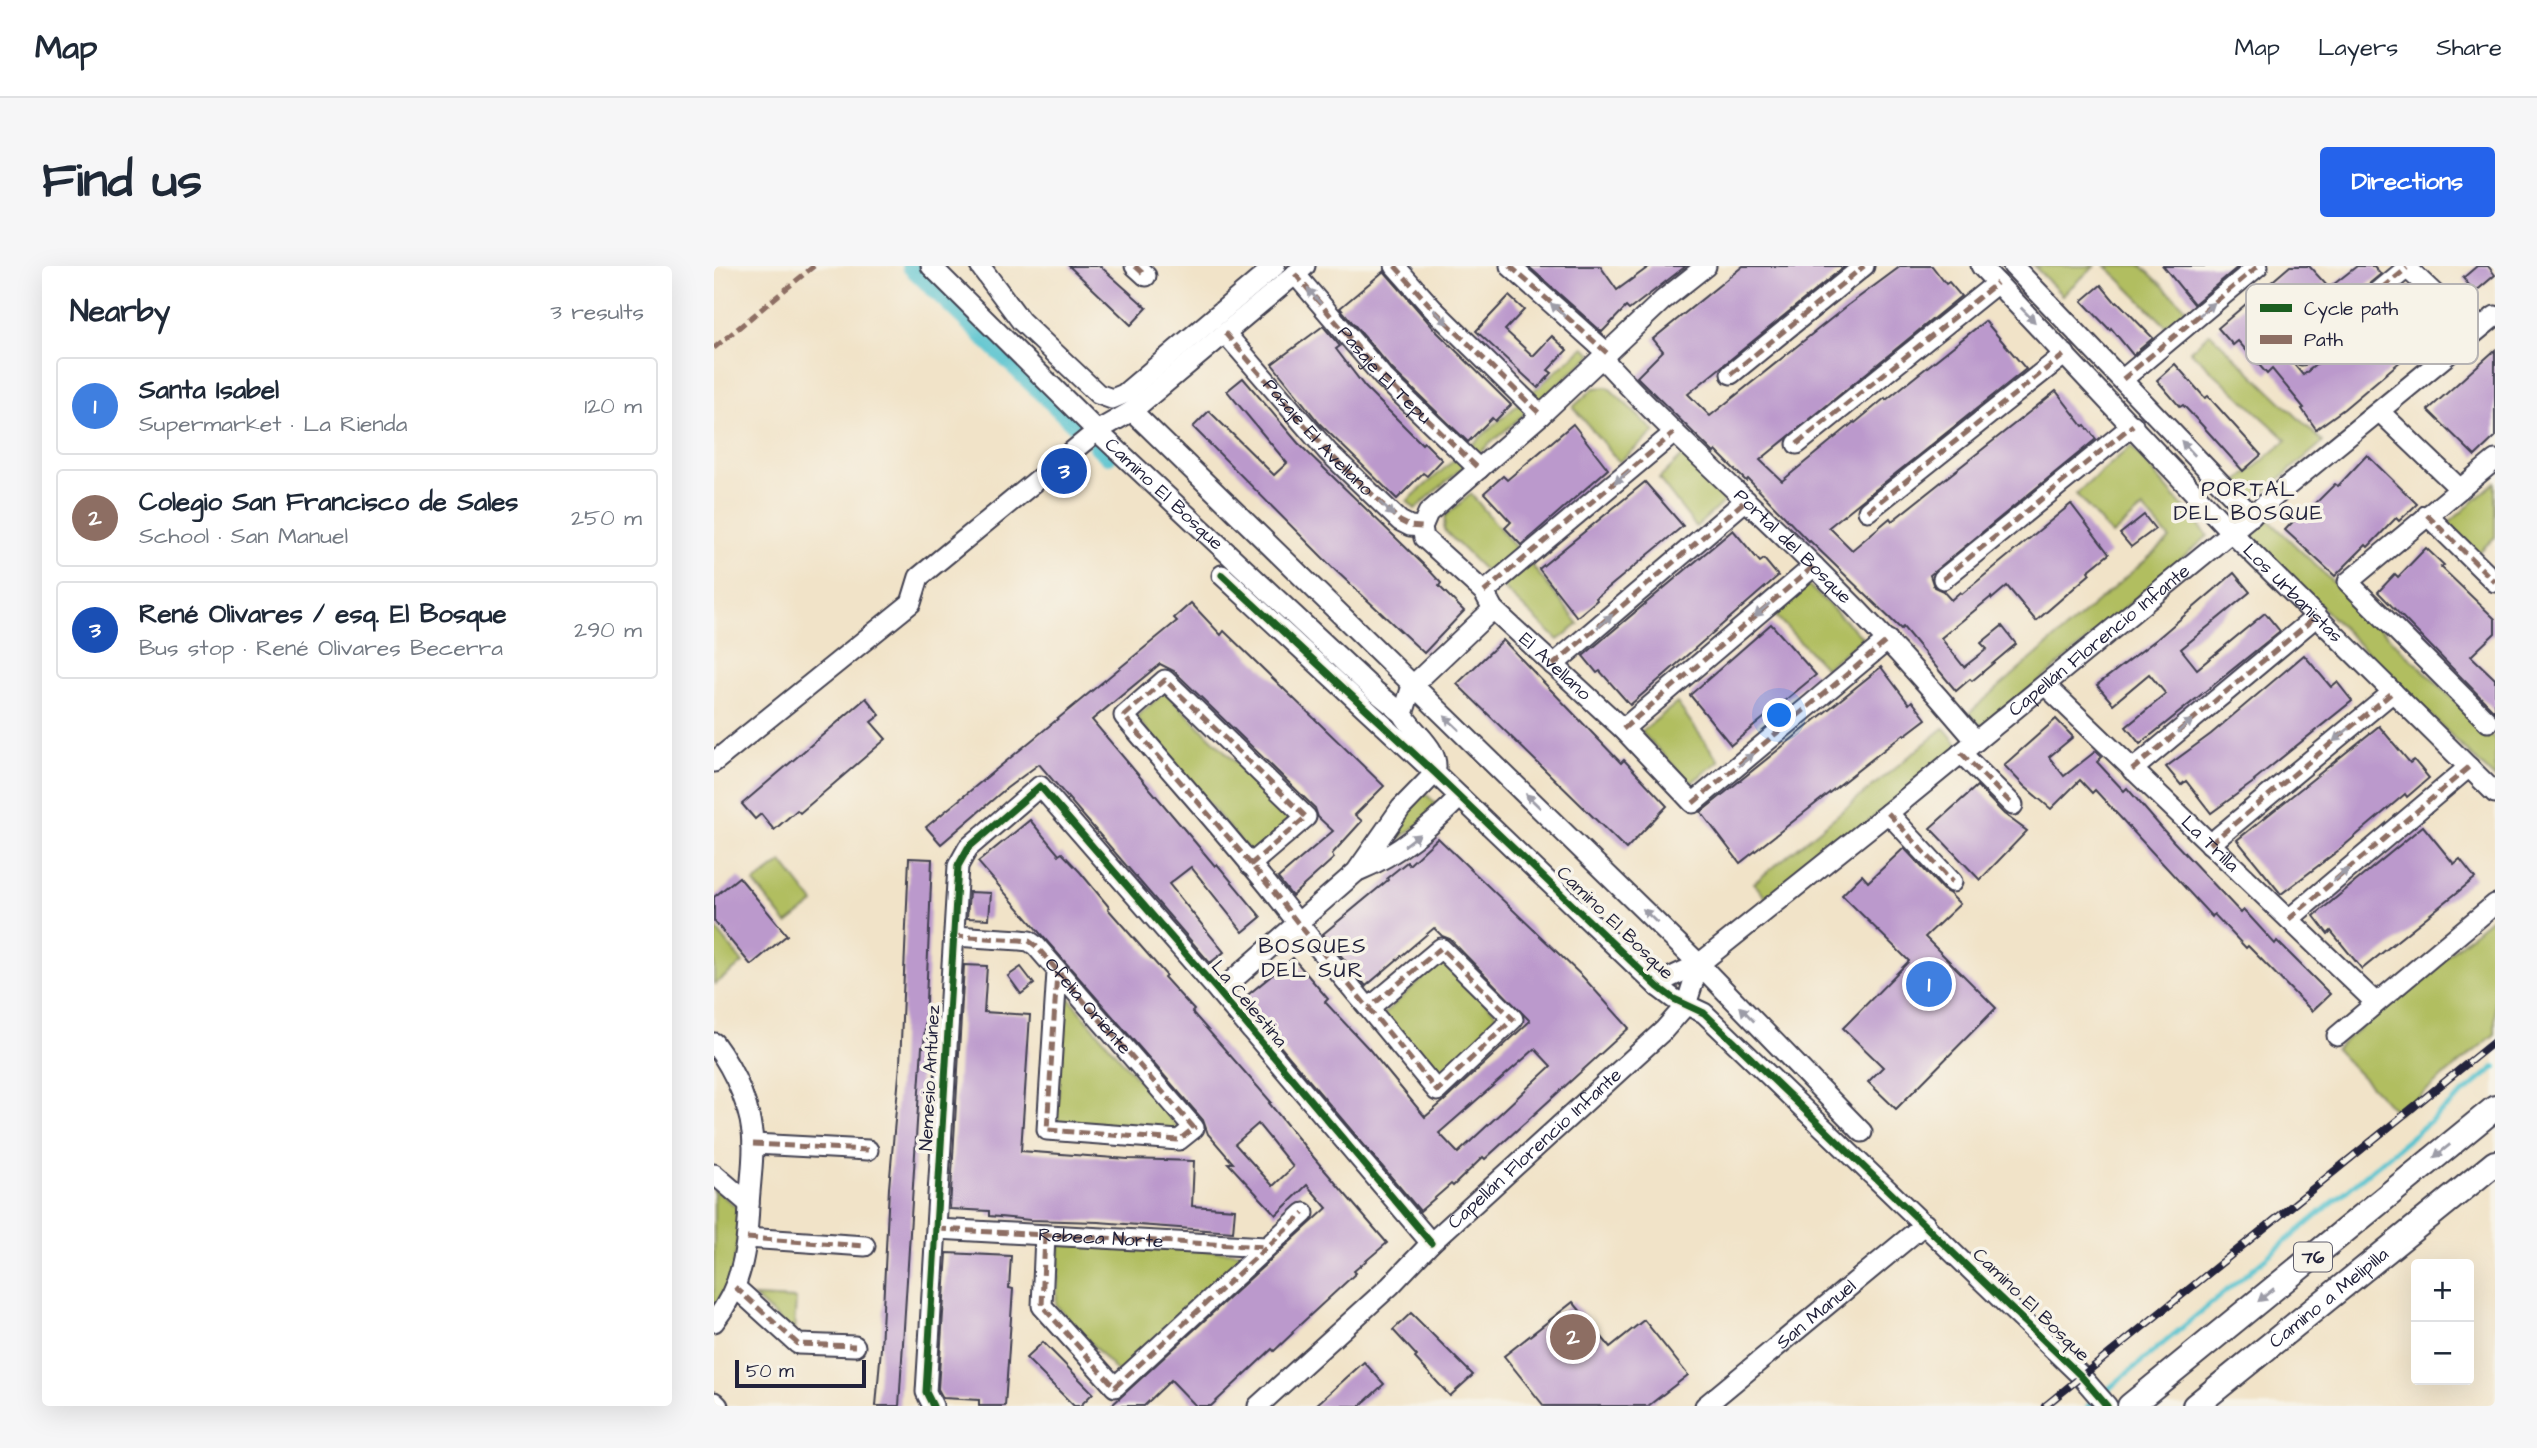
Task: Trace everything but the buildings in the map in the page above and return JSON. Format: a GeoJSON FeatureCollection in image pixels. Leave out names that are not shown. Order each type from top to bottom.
{"type":"FeatureCollection","features":[{"type":"Feature","properties":{"kind":"main road","name":"76"},"geometry":{"type":"LineString","coordinates":[[2130,1406],[2495,1108]]}},
{"type":"Feature","properties":{"kind":"main road","name":"Camino a Melipilla"},"geometry":{"type":"LineString","coordinates":[[2195,1406],[2495,1163]]}},
{"type":"Feature","properties":{"kind":"street","name":"Camino El Bosque"},"geometry":{"type":"LineString","coordinates":[[931,266],[1097,431],[1403,714],[1409,726],[1435,755],[1438,764],[1435,773]]}},
{"type":"Feature","properties":{"kind":"street"},"geometry":{"type":"LineString","coordinates":[[980,266],[1004,300],[1032,332],[1098,394],[1112,398],[1124,394],[1275,266]]}},
{"type":"Feature","properties":{"kind":"street"},"geometry":{"type":"LineString","coordinates":[[1395,266],[1433,309],[1541,415]]}},
{"type":"Feature","properties":{"kind":"street","name":"Portal del Bosque"},"geometry":{"type":"LineString","coordinates":[[1510,266],[1605,356],[1674,433],[1888,640],[2014,805]]}},
{"type":"Feature","properties":{"kind":"street"},"geometry":{"type":"LineString","coordinates":[[1422,527],[1428,513],[1541,415],[1663,300],[1706,266]]}},
{"type":"Feature","properties":{"kind":"street"},"geometry":{"type":"LineString","coordinates":[[1731,374],[1864,266]]}},
{"type":"Feature","properties":{"kind":"street","name":"Los Urbanistas"},"geometry":{"type":"LineString","coordinates":[[1981,266],[2231,532],[2495,793]]}},
{"type":"Feature","properties":{"kind":"street","name":"Los Urbanistas"},"geometry":{"type":"LineString","coordinates":[[2013,266],[2252,516]]}},
{"type":"Feature","properties":{"kind":"street"},"geometry":{"type":"LineString","coordinates":[[2123,379],[2258,266]]}},
{"type":"Feature","properties":{"kind":"street"},"geometry":{"type":"LineString","coordinates":[[2386,284],[2406,267],[2424,284]]}},
{"type":"Feature","properties":{"kind":"street"},"geometry":{"type":"LineString","coordinates":[[714,762],[911,603],[919,577],[1097,431],[1132,411],[1300,270]]}},
{"type":"Feature","properties":{"kind":"street","name":"Pasaje El Tepu"},"geometry":{"type":"LineString","coordinates":[[1300,270],[1383,377],[1479,469]]}},
{"type":"Feature","properties":{"kind":"street"},"geometry":{"type":"LineString","coordinates":[[1797,443],[1997,283]]}},
{"type":"Feature","properties":{"kind":"street","name":"Capellán Florencio Infante"},"geometry":{"type":"LineString","coordinates":[[2478,330],[2495,316]]}},
{"type":"Feature","properties":{"kind":"street","name":"Pasaje El Avellano"},"geometry":{"type":"LineString","coordinates":[[1225,333],[1328,452],[1400,521],[1410,526],[1422,527]]}},
{"type":"Feature","properties":{"kind":"street"},"geometry":{"type":"LineString","coordinates":[[1868,511],[2065,354]]}},
{"type":"Feature","properties":{"kind":"street","name":"Capellán Florencio Infante"},"geometry":{"type":"LineString","coordinates":[[1658,987],[1669,978],[1699,964],[1888,813],[2437,364]]}},
{"type":"Feature","properties":{"kind":"street","name":"Camino El Bosque"},"geometry":{"type":"LineString","coordinates":[[1132,411],[1699,964],[1862,1132]]}},
{"type":"Feature","properties":{"kind":"street"},"geometry":{"type":"LineString","coordinates":[[2380,412],[2459,488]]}},
{"type":"Feature","properties":{"kind":"street"},"geometry":{"type":"LineString","coordinates":[[1943,579],[2133,425]]}},
{"type":"Feature","properties":{"kind":"street"},"geometry":{"type":"LineString","coordinates":[[1403,714],[1412,686],[1488,601],[1674,433]]}},
{"type":"Feature","properties":{"kind":"street"},"geometry":{"type":"LineString","coordinates":[[2488,722],[2348,582],[2495,460]]}},
{"type":"Feature","properties":{"kind":"street"},"geometry":{"type":"LineString","coordinates":[[1553,665],[1746,500]]}},
{"type":"Feature","properties":{"kind":"street"},"geometry":{"type":"LineString","coordinates":[[2427,515],[2495,582]]}},
{"type":"Feature","properties":{"kind":"street","name":"El Avellano"},"geometry":{"type":"LineString","coordinates":[[1422,527],[1428,543],[1623,729],[1693,803],[1888,640]]}},
{"type":"Feature","properties":{"kind":"street"},"geometry":{"type":"LineString","coordinates":[[1623,729],[1814,566]]}},
{"type":"Feature","properties":{"kind":"street","name":"Camino El Bosque"},"geometry":{"type":"LineString","coordinates":[[1222,575],[1435,773],[1658,987],[1704,1013],[1925,1224],[2090,1386],[2106,1405]]}},
{"type":"Feature","properties":{"kind":"street"},"geometry":{"type":"LineString","coordinates":[[2132,770],[2318,616]]}},
{"type":"Feature","properties":{"kind":"street"},"geometry":{"type":"LineString","coordinates":[[1250,865],[1306,817],[1165,680],[1124,716],[1437,1091],[1513,1019],[1441,948],[1369,1008]]}},
{"type":"Feature","properties":{"kind":"street","name":"La Trilla"},"geometry":{"type":"LineString","coordinates":[[2045,685],[2376,1003]]}},
{"type":"Feature","properties":{"kind":"street"},"geometry":{"type":"LineString","coordinates":[[2210,844],[2393,692]]}},
{"type":"Feature","properties":{"kind":"street"},"geometry":{"type":"LineString","coordinates":[[2289,919],[2469,767]]}},
{"type":"Feature","properties":{"kind":"street"},"geometry":{"type":"LineString","coordinates":[[1356,872],[1401,808],[1435,773]]}},
{"type":"Feature","properties":{"kind":"street","name":"Nemesio Antúnez"},"geometry":{"type":"LineString","coordinates":[[933,1406],[926,1392],[958,866],[961,857],[1040,786]]}},
{"type":"Feature","properties":{"kind":"street","name":"La Celestina"},"geometry":{"type":"LineString","coordinates":[[1040,786],[1219,992],[1431,1244]]}},
{"type":"Feature","properties":{"kind":"street"},"geometry":{"type":"LineString","coordinates":[[1219,992],[1356,872],[1404,846],[1460,797]]}},
{"type":"Feature","properties":{"kind":"street"},"geometry":{"type":"LineString","coordinates":[[1888,813],[1952,882]]}},
{"type":"Feature","properties":{"kind":"street"},"geometry":{"type":"LineString","coordinates":[[2337,1035],[2495,904]]}},
{"type":"Feature","properties":{"kind":"street","name":"Ofelia Oriente"},"geometry":{"type":"LineString","coordinates":[[954,936],[1029,942],[1040,950],[1194,1128],[1179,1140],[1047,1130],[1057,972]]}},
{"type":"Feature","properties":{"kind":"street","name":"Capellán Florencio Infante"},"geometry":{"type":"LineString","coordinates":[[1258,1406],[1664,1030],[1686,1005],[1699,964]]}},
{"type":"Feature","properties":{"kind":"street"},"geometry":{"type":"LineString","coordinates":[[714,1043],[740,1091],[753,1144],[745,1255],[730,1299],[714,1322]]}},
{"type":"Feature","properties":{"kind":"street","name":"Camino El Bosque"},"geometry":{"type":"LineString","coordinates":[[1795,1063],[1807,1110]]}},
{"type":"Feature","properties":{"kind":"street"},"geometry":{"type":"LineString","coordinates":[[753,1144],[867,1150]]}},
{"type":"Feature","properties":{"kind":"street"},"geometry":{"type":"LineString","coordinates":[[714,1174],[749,1204]]}},
{"type":"Feature","properties":{"kind":"street"},"geometry":{"type":"LineString","coordinates":[[1045,1235],[1042,1306],[1115,1387],[1304,1213]]}},
{"type":"Feature","properties":{"kind":"street","name":"San Manuel"},"geometry":{"type":"LineString","coordinates":[[1705,1406],[1925,1224]]}},
{"type":"Feature","properties":{"kind":"street","name":"Rebeca Norte"},"geometry":{"type":"LineString","coordinates":[[937,1229],[1266,1247]]}},
{"type":"Feature","properties":{"kind":"street"},"geometry":{"type":"LineString","coordinates":[[747,1238],[864,1245]]}},
{"type":"Feature","properties":{"kind":"street"},"geometry":{"type":"LineString","coordinates":[[735,1287],[798,1344],[855,1346]]}},
{"type":"Feature","properties":{"kind":"street"},"geometry":{"type":"LineString","coordinates":[[714,1402],[718,1406]]}},
{"type":"Feature","properties":{"kind":"green space"},"geometry":{"type":"Polygon","coordinates":[[[2034,266],[2095,266],[2062,295],[2034,266]]]}},
{"type":"Feature","properties":{"kind":"green space"},"geometry":{"type":"Polygon","coordinates":[[[2106,266],[2142,266],[2192,314],[2173,333],[2106,266]]]}},
{"type":"Feature","properties":{"kind":"green space"},"geometry":{"type":"Polygon","coordinates":[[[2210,333],[2323,442],[2262,494],[2248,496],[2236,483],[2287,440],[2190,351],[2210,333]]]}},
{"type":"Feature","properties":{"kind":"green space"},"geometry":{"type":"Polygon","coordinates":[[[1584,347],[1593,354],[1415,509],[1407,501],[1584,347]]]}},
{"type":"Feature","properties":{"kind":"green space"},"geometry":{"type":"Polygon","coordinates":[[[1608,387],[1655,432],[1619,462],[1573,407],[1594,388],[1608,387]]]}},
{"type":"Feature","properties":{"kind":"green space"},"geometry":{"type":"Polygon","coordinates":[[[2131,446],[2208,536],[1984,729],[1969,713],[2170,539],[2143,508],[2112,535],[2076,494],[2131,446]]]}},
{"type":"Feature","properties":{"kind":"green space"},"geometry":{"type":"Polygon","coordinates":[[[1682,456],[1730,496],[1696,527],[1659,479],[1682,456]]]}},
{"type":"Feature","properties":{"kind":"green space"},"geometry":{"type":"Polygon","coordinates":[[[2495,482],[2495,537],[2476,555],[2448,524],[2495,482]]]}},
{"type":"Feature","properties":{"kind":"green space"},"geometry":{"type":"Polygon","coordinates":[[[1471,494],[1517,549],[1487,573],[1444,530],[1445,516],[1471,494]]]}},
{"type":"Feature","properties":{"kind":"green space"},"geometry":{"type":"Polygon","coordinates":[[[2268,519],[2495,740],[2495,779],[2248,534],[2268,519]]]}},
{"type":"Feature","properties":{"kind":"green space"},"geometry":{"type":"Polygon","coordinates":[[[1530,563],[1579,624],[1558,640],[1501,586],[1530,563]]]}},
{"type":"Feature","properties":{"kind":"green space"},"geometry":{"type":"Polygon","coordinates":[[[1806,583],[1863,638],[1825,668],[1771,611],[1806,583]]]}},
{"type":"Feature","properties":{"kind":"green space"},"geometry":{"type":"Polygon","coordinates":[[[1165,692],[1294,820],[1252,855],[1136,717],[1165,692]]]}},
{"type":"Feature","properties":{"kind":"green space"},"geometry":{"type":"Polygon","coordinates":[[[1677,703],[1719,761],[1691,783],[1641,732],[1677,703]]]}},
{"type":"Feature","properties":{"kind":"green space"},"geometry":{"type":"Polygon","coordinates":[[[1944,728],[1960,747],[1769,902],[1754,883],[1944,728]]]}},
{"type":"Feature","properties":{"kind":"green space"},"geometry":{"type":"Polygon","coordinates":[[[1423,791],[1440,808],[1375,858],[1423,791]]]}},
{"type":"Feature","properties":{"kind":"green space"},"geometry":{"type":"Polygon","coordinates":[[[782,862],[814,903],[787,924],[754,883],[782,862]]]}},
{"type":"Feature","properties":{"kind":"green space"},"geometry":{"type":"Polygon","coordinates":[[[2495,915],[2495,1034],[2398,1114],[2335,1049],[2495,915]]]}},
{"type":"Feature","properties":{"kind":"green space"},"geometry":{"type":"Polygon","coordinates":[[[714,926],[743,963],[715,984],[714,982],[714,926]]]}},
{"type":"Feature","properties":{"kind":"green space"},"geometry":{"type":"Polygon","coordinates":[[[1443,958],[1501,1018],[1440,1075],[1383,1015],[1443,958]]]}},
{"type":"Feature","properties":{"kind":"green space"},"geometry":{"type":"Polygon","coordinates":[[[1065,993],[1183,1133],[1056,1126],[1065,993]]]}},
{"type":"Feature","properties":{"kind":"green space"},"geometry":{"type":"Polygon","coordinates":[[[714,1189],[740,1210],[731,1275],[714,1309],[714,1189]]]}},
{"type":"Feature","properties":{"kind":"green space"},"geometry":{"type":"Polygon","coordinates":[[[1060,1241],[1249,1253],[1118,1373],[1056,1305],[1060,1241]]]}},
{"type":"Feature","properties":{"kind":"green space"},"geometry":{"type":"Polygon","coordinates":[[[754,1297],[796,1299],[794,1334],[754,1297]]]}},
{"type":"Feature","properties":{"kind":"waterway"},"geometry":{"type":"LineString","coordinates":[[911,266],[1081,430]]}},
{"type":"Feature","properties":{"kind":"waterway"},"geometry":{"type":"LineString","coordinates":[[1098,446],[1108,455]]}},
{"type":"Feature","properties":{"kind":"waterway"},"geometry":{"type":"LineString","coordinates":[[2088,1406],[2495,1067]]}},
{"type":"Feature","properties":{"kind":"railway"},"geometry":{"type":"LineString","coordinates":[[2045,1406],[2495,1041]]}},
{"type":"Feature","properties":{"kind":"marked path"},"geometry":{"type":"LineString","coordinates":[[714,348],[814,266]]}},
{"type":"Feature","properties":{"kind":"marked path"},"geometry":{"type":"LineString","coordinates":[[1135,266],[1146,276]]}},
{"type":"Feature","properties":{"kind":"marked path"},"geometry":{"type":"LineString","coordinates":[[1395,266],[1433,309],[1541,415]]}},
{"type":"Feature","properties":{"kind":"marked path"},"geometry":{"type":"LineString","coordinates":[[1510,266],[1607,353]]}},
{"type":"Feature","properties":{"kind":"marked path"},"geometry":{"type":"LineString","coordinates":[[1731,374],[1864,266]]}},
{"type":"Feature","properties":{"kind":"marked path"},"geometry":{"type":"LineString","coordinates":[[2123,379],[2258,266]]}},
{"type":"Feature","properties":{"kind":"marked path"},"geometry":{"type":"LineString","coordinates":[[2388,284],[2407,268]]}},
{"type":"Feature","properties":{"kind":"marked path"},"geometry":{"type":"LineString","coordinates":[[1295,274],[1383,377],[1479,469]]}},
{"type":"Feature","properties":{"kind":"marked path"},"geometry":{"type":"LineString","coordinates":[[1797,444],[1997,283]]}},
{"type":"Feature","properties":{"kind":"marked path"},"geometry":{"type":"LineString","coordinates":[[1225,333],[1328,452],[1400,521],[1410,526],[1422,527]]}},
{"type":"Feature","properties":{"kind":"marked path"},"geometry":{"type":"LineString","coordinates":[[1868,511],[2065,354]]}},
{"type":"Feature","properties":{"kind":"marked path"},"geometry":{"type":"LineString","coordinates":[[1943,579],[2133,425]]}},
{"type":"Feature","properties":{"kind":"marked path"},"geometry":{"type":"LineString","coordinates":[[1484,592],[1674,433]]}},
{"type":"Feature","properties":{"kind":"marked path"},"geometry":{"type":"LineString","coordinates":[[1553,665],[1746,500]]}},
{"type":"Feature","properties":{"kind":"marked path"},"geometry":{"type":"LineString","coordinates":[[2427,515],[2495,582]]}},
{"type":"Feature","properties":{"kind":"marked path"},"geometry":{"type":"LineString","coordinates":[[1623,729],[1814,566]]}},
{"type":"Feature","properties":{"kind":"marked path"},"geometry":{"type":"LineString","coordinates":[[2132,770],[2317,616]]}},
{"type":"Feature","properties":{"kind":"marked path"},"geometry":{"type":"LineString","coordinates":[[1693,803],[1888,640]]}},
{"type":"Feature","properties":{"kind":"marked path"},"geometry":{"type":"LineString","coordinates":[[1250,865],[1306,817],[1165,680],[1124,716],[1212,818],[1234,844],[1255,869],[1437,1091],[1513,1019],[1441,948],[1369,1008]]}},
{"type":"Feature","properties":{"kind":"marked path"},"geometry":{"type":"LineString","coordinates":[[2210,844],[2393,692]]}},
{"type":"Feature","properties":{"kind":"marked path"},"geometry":{"type":"LineString","coordinates":[[1961,753],[2013,805]]}},
{"type":"Feature","properties":{"kind":"marked path"},"geometry":{"type":"LineString","coordinates":[[2289,919],[2469,767]]}},
{"type":"Feature","properties":{"kind":"marked path"},"geometry":{"type":"LineString","coordinates":[[1888,813],[1952,882]]}},
{"type":"Feature","properties":{"kind":"marked path"},"geometry":{"type":"LineString","coordinates":[[954,936],[1029,941],[1036,946],[1194,1128],[1179,1140],[1047,1130],[1057,972]]}},
{"type":"Feature","properties":{"kind":"marked path"},"geometry":{"type":"LineString","coordinates":[[753,1144],[868,1150]]}},
{"type":"Feature","properties":{"kind":"marked path"},"geometry":{"type":"LineString","coordinates":[[1045,1235],[1042,1306],[1115,1387],[1304,1213]]}},
{"type":"Feature","properties":{"kind":"marked path"},"geometry":{"type":"LineString","coordinates":[[937,1229],[1266,1247]]}},
{"type":"Feature","properties":{"kind":"marked path"},"geometry":{"type":"LineString","coordinates":[[747,1238],[865,1246]]}},
{"type":"Feature","properties":{"kind":"marked path"},"geometry":{"type":"LineString","coordinates":[[735,1287],[798,1344],[855,1346]]}},
{"type":"Feature","properties":{"kind":"cycle path"},"geometry":{"type":"LineString","coordinates":[[1222,575],[1435,773],[1658,987],[1674,999],[1704,1013],[2081,1376],[2107,1406]]}},
{"type":"Feature","properties":{"kind":"cycle path"},"geometry":{"type":"LineString","coordinates":[[933,1406],[926,1392],[958,866],[968,848],[1040,786],[1431,1243]]}},
{"type":"Feature","properties":{"kind":"place","name":"René Olivares / esq. El Bosque"},"geometry":{"type":"Point","coordinates":[1064,471]}},
{"type":"Feature","properties":{"kind":"place","name":"Santa Isabel"},"geometry":{"type":"Point","coordinates":[1929,984]}},
{"type":"Feature","properties":{"kind":"place","name":"Colegio San Francisco de Sales"},"geometry":{"type":"Point","coordinates":[1573,1337]}},
{"type":"Feature","properties":{"kind":"district","name":"PORTAL DEL BOSQUE"},"geometry":{"type":"Point","coordinates":[2249,501]}},
{"type":"Feature","properties":{"kind":"district","name":"BOSQUES DEL SUR"},"geometry":{"type":"Point","coordinates":[1313,958]}}]}
